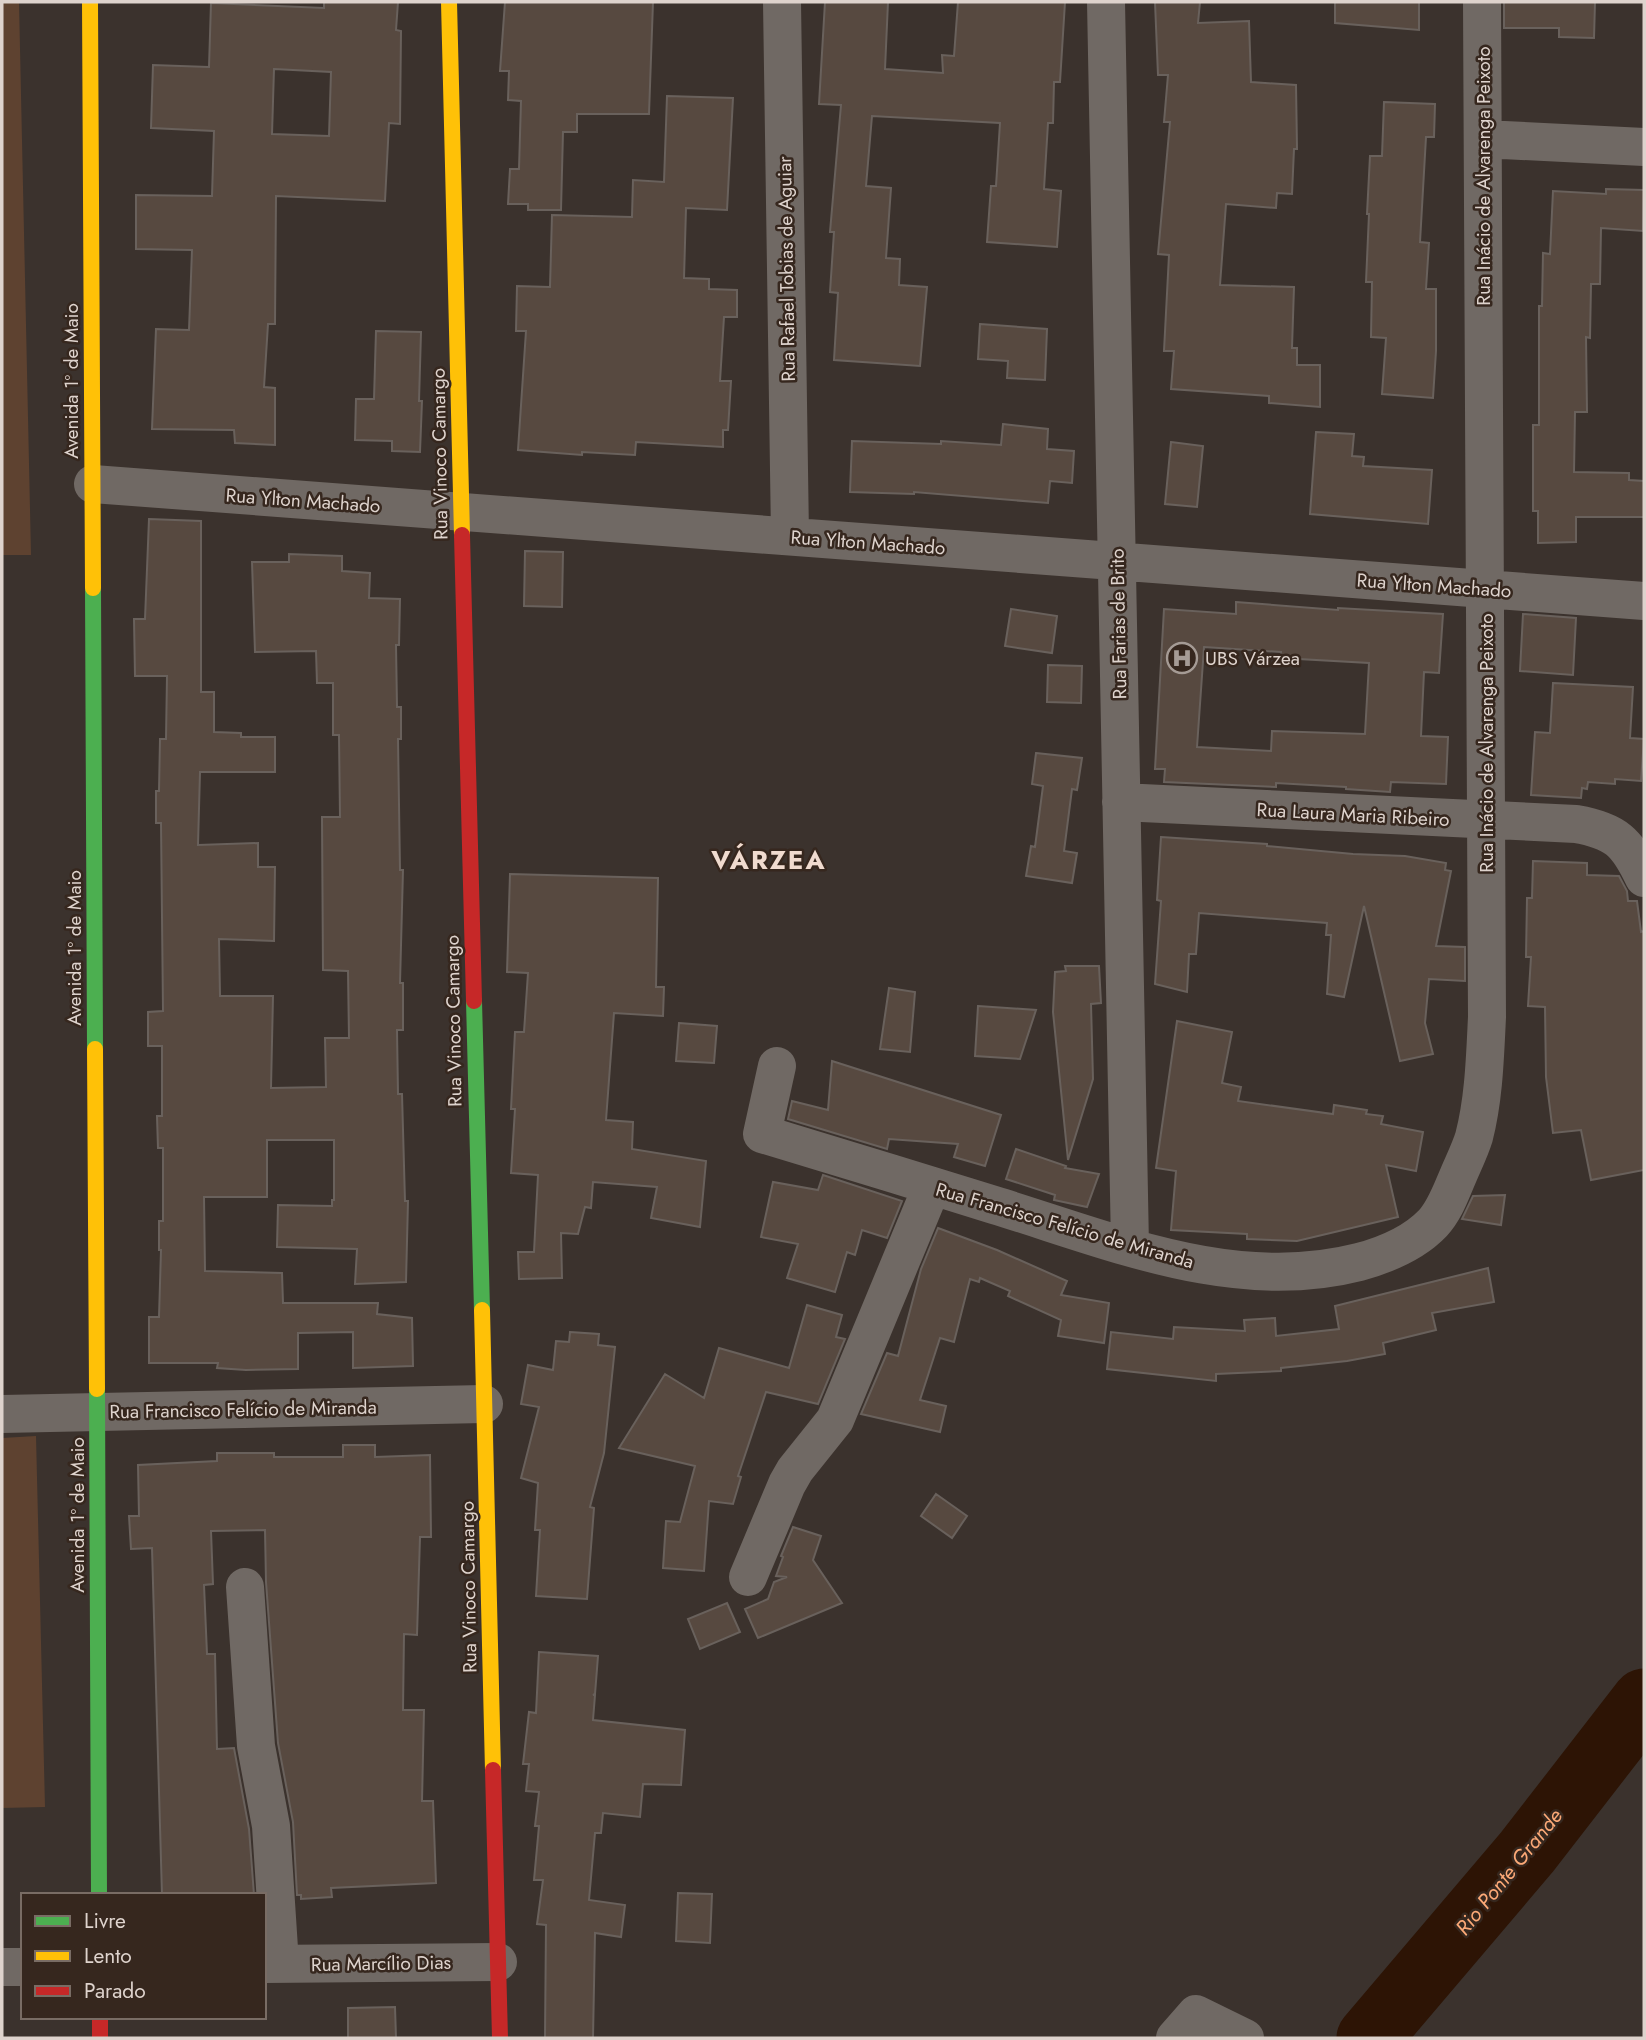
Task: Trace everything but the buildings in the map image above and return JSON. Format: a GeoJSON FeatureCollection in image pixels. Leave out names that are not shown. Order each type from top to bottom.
{"type":"FeatureCollection","features":[{"type":"Feature","properties":{"kind":"street","name":"Avenida 1º de Maio"},"geometry":{"type":"LineString","coordinates":[[90,2],[99,1893]]}},
{"type":"Feature","properties":{"kind":"street","name":"Rua Vinoco Camargo"},"geometry":{"type":"LineString","coordinates":[[449,2],[500,2038]]}},
{"type":"Feature","properties":{"kind":"street","name":"Rua Rafael Tobias de Aguiar"},"geometry":{"type":"LineString","coordinates":[[782,2],[790,536]]}},
{"type":"Feature","properties":{"kind":"street","name":"Rua Farias de Brito"},"geometry":{"type":"LineString","coordinates":[[1106,2],[1130,1247]]}},
{"type":"Feature","properties":{"kind":"street","name":"Rua Inácio de Alvarenga Peixoto"},"geometry":{"type":"LineString","coordinates":[[1433,1223],[1448,1200],[1474,1138],[1483,1086],[1487,1017],[1482,2]]}},
{"type":"Feature","properties":{"kind":"street"},"geometry":{"type":"LineString","coordinates":[[1483,139],[1644,147]]}},
{"type":"Feature","properties":{"kind":"street","name":"Rua Ylton Machado"},"geometry":{"type":"LineString","coordinates":[[93,484],[1644,601]]}},
{"type":"Feature","properties":{"kind":"street","name":"Rua Laura Maria Ribeiro"},"geometry":{"type":"LineString","coordinates":[[1121,802],[1576,824],[1602,828],[1619,839],[1637,863],[1644,878]]}},
{"type":"Feature","properties":{"kind":"street","name":"Rua Francisco Felício de Miranda"},"geometry":{"type":"LineString","coordinates":[[776,1066],[762,1134],[1130,1247],[1212,1268],[1258,1273],[1309,1272],[1384,1255],[1416,1237],[1433,1223]]}},
{"type":"Feature","properties":{"kind":"street"},"geometry":{"type":"LineString","coordinates":[[748,1577],[787,1484],[835,1420],[932,1186]]}},
{"type":"Feature","properties":{"kind":"street","name":"Rua Francisco Felício de Miranda"},"geometry":{"type":"LineString","coordinates":[[2,1414],[484,1404]]}},
{"type":"Feature","properties":{"kind":"street"},"geometry":{"type":"LineString","coordinates":[[245,1587],[256,1746],[271,1826],[272,1964]]}},
{"type":"Feature","properties":{"kind":"street","name":"Rua Marcílio Dias"},"geometry":{"type":"LineString","coordinates":[[272,1964],[498,1962]]}},
{"type":"Feature","properties":{"kind":"street"},"geometry":{"type":"LineString","coordinates":[[2,1967],[21,1967]]}},
{"type":"Feature","properties":{"kind":"street"},"geometry":{"type":"LineString","coordinates":[[100,2019],[100,2038]]}},
{"type":"Feature","properties":{"kind":"street"},"geometry":{"type":"LineString","coordinates":[[1185,2026],[1245,2038]]}},
{"type":"Feature","properties":{"kind":"shaded area"},"geometry":{"type":"Polygon","coordinates":[[[2,2],[19,2],[31,555],[2,555],[2,2]]]}},
{"type":"Feature","properties":{"kind":"shaded area"},"geometry":{"type":"Polygon","coordinates":[[[36,1436],[45,1807],[2,1808],[2,1438],[36,1436]]]}},
{"type":"Feature","properties":{"kind":"waterway","name":"Rio Ponte Grande"},"geometry":{"type":"LineString","coordinates":[[1369,2038],[1527,1852],[1644,1701]]}},
{"type":"Feature","properties":{"kind":"traffic: fast"},"geometry":{"type":"LineString","coordinates":[[93,588],[95,1049]]}},
{"type":"Feature","properties":{"kind":"traffic: fast"},"geometry":{"type":"LineString","coordinates":[[474,1001],[482,1310]]}},
{"type":"Feature","properties":{"kind":"traffic: fast"},"geometry":{"type":"LineString","coordinates":[[97,1389],[99,1893]]}},
{"type":"Feature","properties":{"kind":"traffic: slow"},"geometry":{"type":"LineString","coordinates":[[90,2],[93,588]]}},
{"type":"Feature","properties":{"kind":"traffic: slow"},"geometry":{"type":"LineString","coordinates":[[449,2],[462,535]]}},
{"type":"Feature","properties":{"kind":"traffic: slow"},"geometry":{"type":"LineString","coordinates":[[95,1049],[97,1389]]}},
{"type":"Feature","properties":{"kind":"traffic: slow"},"geometry":{"type":"LineString","coordinates":[[482,1310],[493,1770]]}},
{"type":"Feature","properties":{"kind":"traffic: jam"},"geometry":{"type":"LineString","coordinates":[[462,535],[474,1001]]}},
{"type":"Feature","properties":{"kind":"traffic: jam"},"geometry":{"type":"LineString","coordinates":[[493,1770],[500,2038]]}},
{"type":"Feature","properties":{"kind":"traffic: jam"},"geometry":{"type":"LineString","coordinates":[[100,2019],[100,2038]]}},
{"type":"Feature","properties":{"kind":"place","name":"UBS Várzea"},"geometry":{"type":"Point","coordinates":[1182,658]}},
{"type":"Feature","properties":{"kind":"district","name":"VÁRZEA"},"geometry":{"type":"Point","coordinates":[769,860]}}]}
